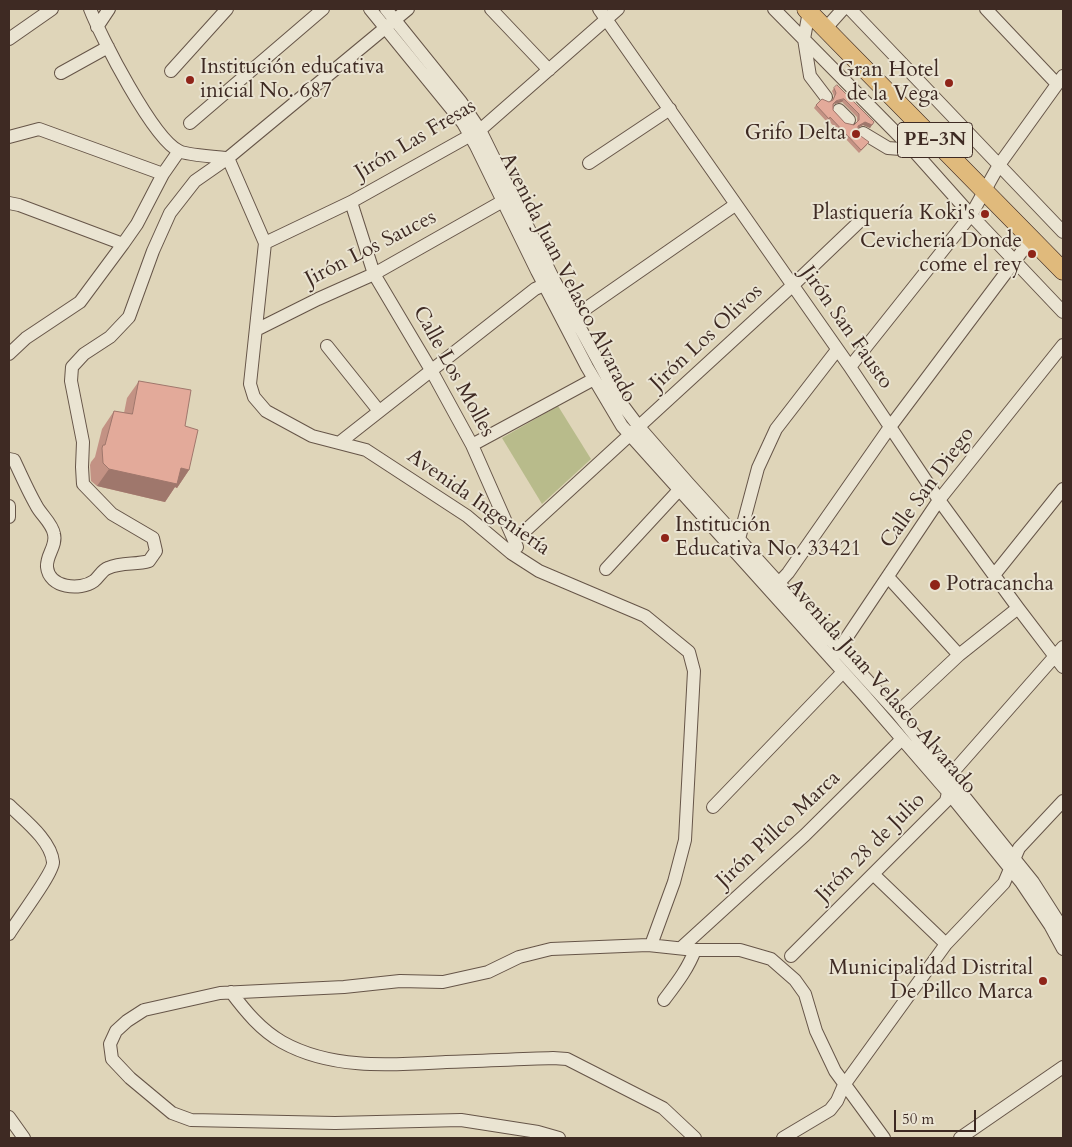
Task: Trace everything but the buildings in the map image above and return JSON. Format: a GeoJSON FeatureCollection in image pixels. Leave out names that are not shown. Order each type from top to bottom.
{"type":"FeatureCollection","features":[{"type":"Feature","properties":{"kind":"highway","name":"PE-3N"},"geometry":{"type":"LineString","coordinates":[[807,10],[1063,271]]}},
{"type":"Feature","properties":{"kind":"street"},"geometry":{"type":"LineString","coordinates":[[9,39],[52,9]]}},
{"type":"Feature","properties":{"kind":"street"},"geometry":{"type":"LineString","coordinates":[[90,9],[108,48],[158,132],[179,151],[228,158]]}},
{"type":"Feature","properties":{"kind":"street"},"geometry":{"type":"LineString","coordinates":[[97,27],[109,9]]}},
{"type":"Feature","properties":{"kind":"street"},"geometry":{"type":"LineString","coordinates":[[171,72],[227,9]]}},
{"type":"Feature","properties":{"kind":"street"},"geometry":{"type":"LineString","coordinates":[[190,124],[323,9]]}},
{"type":"Feature","properties":{"kind":"street","name":"Avenida Juan Velasco Alvarado"},"geometry":{"type":"LineString","coordinates":[[370,9],[391,24],[461,102],[503,201],[544,285],[569,320],[621,403],[635,431],[679,490],[775,587],[835,654],[897,713],[951,778],[1013,864],[1063,949]]}},
{"type":"Feature","properties":{"kind":"street","name":"Avenida Juan Velasco Alvarado"},"geometry":{"type":"LineString","coordinates":[[386,9],[391,24]]}},
{"type":"Feature","properties":{"kind":"street"},"geometry":{"type":"LineString","coordinates":[[9,459],[14,460],[36,506],[48,521],[54,534],[54,547],[48,558],[47,568],[51,579],[62,586],[78,586],[93,582],[106,568],[125,563],[137,564],[150,561],[156,551],[153,538],[112,514],[83,484],[83,442],[70,381],[72,367],[84,354],[110,337],[129,316],[153,251],[170,213],[195,181],[228,158],[408,9]]}},
{"type":"Feature","properties":{"kind":"street"},"geometry":{"type":"LineString","coordinates":[[491,9],[549,70]]}},
{"type":"Feature","properties":{"kind":"street","name":"Jirón Las Fresas"},"geometry":{"type":"LineString","coordinates":[[265,244],[351,202],[475,133],[549,70],[603,14],[618,9]]}},
{"type":"Feature","properties":{"kind":"street"},"geometry":{"type":"LineString","coordinates":[[774,9],[913,150],[971,215],[1063,312]]}},
{"type":"Feature","properties":{"kind":"street"},"geometry":{"type":"LineString","coordinates":[[826,28],[843,9]]}},
{"type":"Feature","properties":{"kind":"street"},"geometry":{"type":"LineString","coordinates":[[850,9],[1063,232]]}},
{"type":"Feature","properties":{"kind":"street"},"geometry":{"type":"LineString","coordinates":[[850,367],[971,215],[999,164],[1060,80],[986,9]]}},
{"type":"Feature","properties":{"kind":"street"},"geometry":{"type":"LineString","coordinates":[[807,10],[804,39],[810,76],[826,97]]}},
{"type":"Feature","properties":{"kind":"street","name":"Jirón San Fausto"},"geometry":{"type":"LineString","coordinates":[[603,14],[850,367],[939,500],[1018,608],[1059,652],[1063,667]]}},
{"type":"Feature","properties":{"kind":"street"},"geometry":{"type":"LineString","coordinates":[[61,73],[108,48]]}},
{"type":"Feature","properties":{"kind":"street"},"geometry":{"type":"LineString","coordinates":[[589,163],[670,109]]}},
{"type":"Feature","properties":{"kind":"street"},"geometry":{"type":"LineString","coordinates":[[838,110],[849,120]]}},
{"type":"Feature","properties":{"kind":"street"},"geometry":{"type":"LineString","coordinates":[[9,137],[39,129],[163,174]]}},
{"type":"Feature","properties":{"kind":"street","name":"Avenida Juan Velasco Alvarado"},"geometry":{"type":"LineString","coordinates":[[475,133],[554,280],[594,379],[613,413],[635,431],[739,539],[775,587]]}},
{"type":"Feature","properties":{"kind":"street"},"geometry":{"type":"LineString","coordinates":[[864,133],[888,148],[913,150],[940,145]]}},
{"type":"Feature","properties":{"kind":"street"},"geometry":{"type":"LineString","coordinates":[[9,354],[26,338],[80,302],[137,224],[163,174],[179,151]]}},
{"type":"Feature","properties":{"kind":"street","name":"Avenida Ingeniería"},"geometry":{"type":"LineString","coordinates":[[228,158],[265,244],[250,384],[254,397],[266,411],[312,436],[366,450],[467,516],[523,561],[539,571],[646,616],[689,652],[694,672],[685,840],[674,882],[651,945]]}},
{"type":"Feature","properties":{"kind":"street","name":"Jirón Los Sauces"},"geometry":{"type":"LineString","coordinates":[[256,330],[374,274],[503,201]]}},
{"type":"Feature","properties":{"kind":"street","name":"Calle Los Molles"},"geometry":{"type":"LineString","coordinates":[[351,202],[374,274],[431,370],[472,445],[523,561]]}},
{"type":"Feature","properties":{"kind":"street"},"geometry":{"type":"LineString","coordinates":[[9,203],[19,205],[123,244]]}},
{"type":"Feature","properties":{"kind":"street"},"geometry":{"type":"LineString","coordinates":[[569,320],[736,205]]}},
{"type":"Feature","properties":{"kind":"street","name":"Jirón Los Olivos"},"geometry":{"type":"LineString","coordinates":[[514,541],[792,286],[859,222]]}},
{"type":"Feature","properties":{"kind":"street"},"geometry":{"type":"LineString","coordinates":[[775,587],[890,426],[1032,238]]}},
{"type":"Feature","properties":{"kind":"street"},"geometry":{"type":"LineString","coordinates":[[339,443],[535,289],[544,285]]}},
{"type":"Feature","properties":{"kind":"street","name":"Calle San Diego"},"geometry":{"type":"LineString","coordinates":[[835,654],[939,500],[1063,345]]}},
{"type":"Feature","properties":{"kind":"street"},"geometry":{"type":"LineString","coordinates":[[327,346],[379,411]]}},
{"type":"Feature","properties":{"kind":"street"},"geometry":{"type":"LineString","coordinates":[[739,539],[758,468],[776,429],[837,350]]}},
{"type":"Feature","properties":{"kind":"street"},"geometry":{"type":"LineString","coordinates":[[472,445],[594,379]]}},
{"type":"Feature","properties":{"kind":"street"},"geometry":{"type":"LineString","coordinates":[[994,575],[1063,489]]}},
{"type":"Feature","properties":{"kind":"street"},"geometry":{"type":"LineString","coordinates":[[606,569],[679,490]]}},
{"type":"Feature","properties":{"kind":"street"},"geometry":{"type":"LineString","coordinates":[[9,506],[9,517]]}},
{"type":"Feature","properties":{"kind":"street"},"geometry":{"type":"LineString","coordinates":[[888,577],[959,655]]}},
{"type":"Feature","properties":{"kind":"street"},"geometry":{"type":"LineString","coordinates":[[897,713],[959,655],[1018,608]]}},
{"type":"Feature","properties":{"kind":"street","name":"Jirón 28 de Julio"},"geometry":{"type":"LineString","coordinates":[[791,956],[946,802],[953,772],[1059,652]]}},
{"type":"Feature","properties":{"kind":"street","name":"Avenida Juan Velasco Alvarado"},"geometry":{"type":"LineString","coordinates":[[835,654],[843,672],[1013,864],[1033,882],[1063,928]]}},
{"type":"Feature","properties":{"kind":"street"},"geometry":{"type":"LineString","coordinates":[[714,807],[843,672]]}},
{"type":"Feature","properties":{"kind":"street","name":"Jirón Pillco Marca"},"geometry":{"type":"LineString","coordinates":[[681,948],[804,835],[902,739]]}},
{"type":"Feature","properties":{"kind":"street"},"geometry":{"type":"LineString","coordinates":[[783,1138],[830,1110],[837,1101],[844,1085],[946,944],[1004,883],[1019,848],[1063,801]]}},
{"type":"Feature","properties":{"kind":"street"},"geometry":{"type":"LineString","coordinates":[[9,805],[41,836],[54,864],[9,934]]}},
{"type":"Feature","properties":{"kind":"street"},"geometry":{"type":"LineString","coordinates":[[873,874],[946,944]]}},
{"type":"Feature","properties":{"kind":"street"},"geometry":{"type":"LineString","coordinates":[[559,1138],[461,1120],[335,1123],[191,1120],[172,1113],[130,1078],[112,1058],[110,1044],[116,1031],[144,1010],[220,993],[344,987],[400,981],[443,982],[488,972],[519,957],[551,949],[651,945],[695,950],[740,950],[771,959],[795,980],[805,994],[816,1031],[835,1071],[884,1138]]}},
{"type":"Feature","properties":{"kind":"street"},"geometry":{"type":"LineString","coordinates":[[664,1000],[682,977],[691,962],[695,950]]}},
{"type":"Feature","properties":{"kind":"street"},"geometry":{"type":"LineString","coordinates":[[231,992],[259,1026],[283,1042],[312,1054],[342,1062],[392,1065],[567,1059],[663,1108],[695,1138]]}},
{"type":"Feature","properties":{"kind":"street"},"geometry":{"type":"LineString","coordinates":[[960,1138],[1063,1066]]}},
{"type":"Feature","properties":{"kind":"street"},"geometry":{"type":"LineString","coordinates":[[9,1117],[24,1138]]}},
{"type":"Feature","properties":{"kind":"green space"},"geometry":{"type":"Polygon","coordinates":[[[558,406],[591,459],[542,504],[502,438],[558,406]]]}},
{"type":"Feature","properties":{"kind":"place","name":"Institución educativa inicial No. 687"},"geometry":{"type":"Point","coordinates":[190,80]}},
{"type":"Feature","properties":{"kind":"place","name":"Gran Hotel de la Vega"},"geometry":{"type":"Point","coordinates":[949,83]}},
{"type":"Feature","properties":{"kind":"place","name":"Grifo Delta"},"geometry":{"type":"Point","coordinates":[856,134]}},
{"type":"Feature","properties":{"kind":"place","name":"Plastiquería Koki's"},"geometry":{"type":"Point","coordinates":[985,214]}},
{"type":"Feature","properties":{"kind":"place","name":"Cevicheria Donde come el rey"},"geometry":{"type":"Point","coordinates":[1032,254]}},
{"type":"Feature","properties":{"kind":"place","name":"Institución Educativa No. 33421"},"geometry":{"type":"Point","coordinates":[665,538]}},
{"type":"Feature","properties":{"kind":"place","name":"Potracancha"},"geometry":{"type":"Point","coordinates":[935,585]}},
{"type":"Feature","properties":{"kind":"place","name":"Municipalidad Distrital De Pillco Marca"},"geometry":{"type":"Point","coordinates":[1043,981]}}]}
